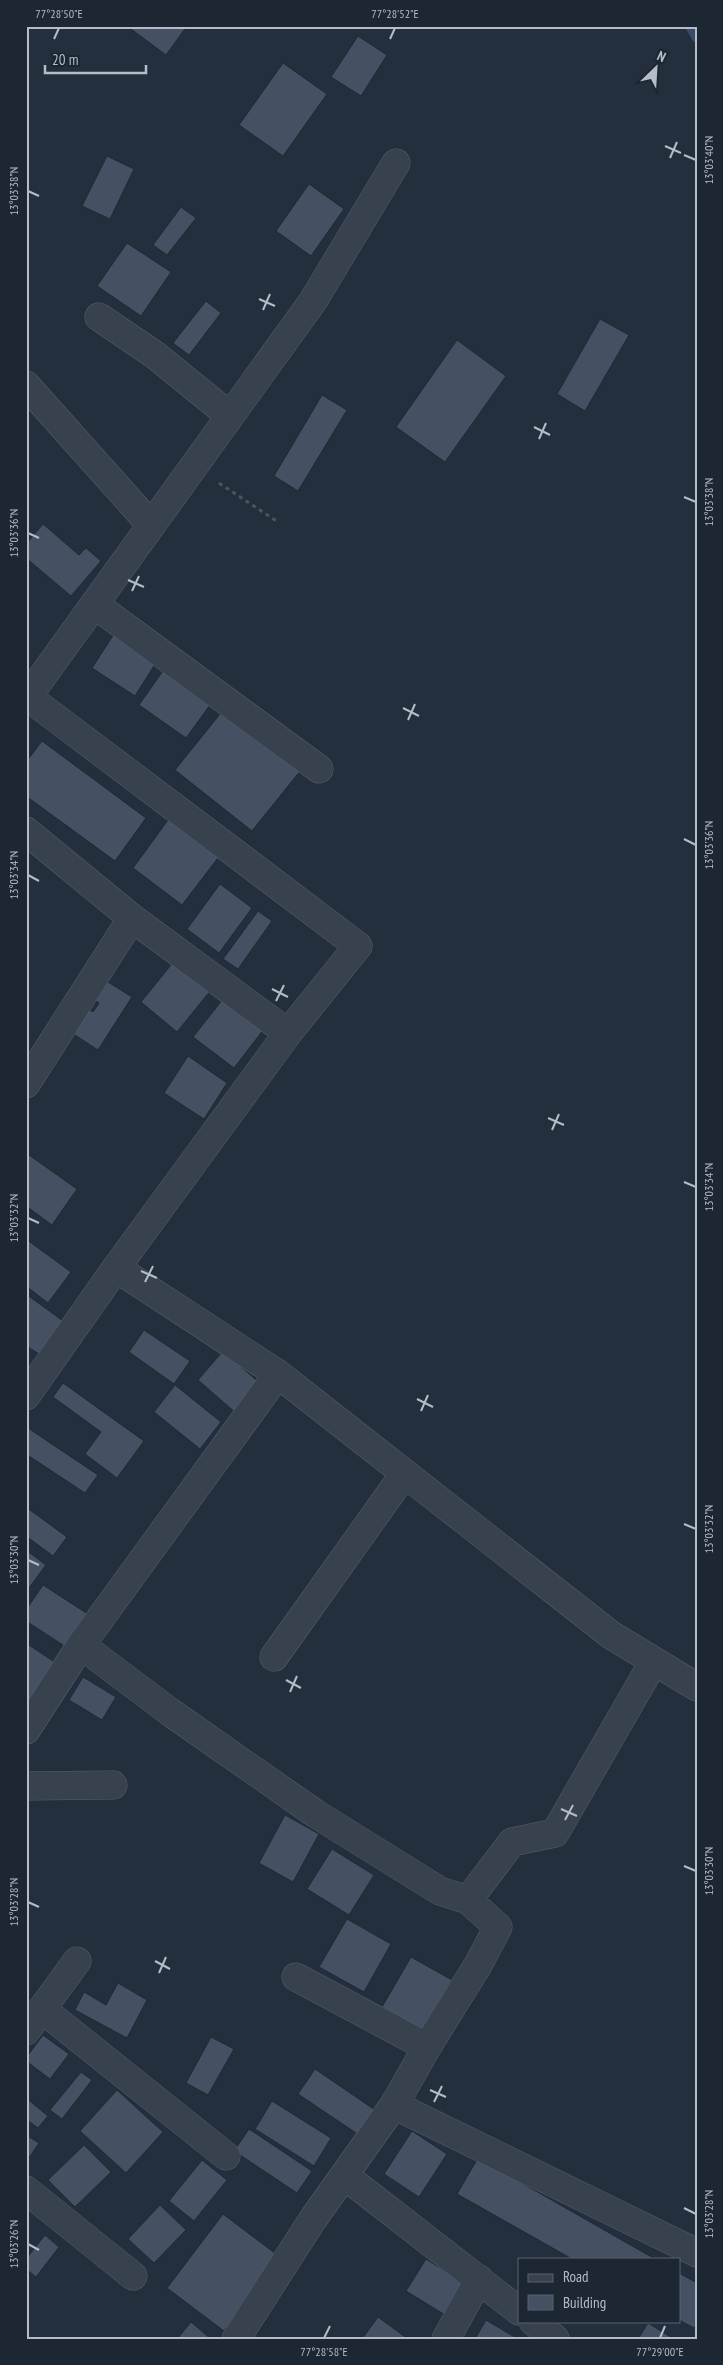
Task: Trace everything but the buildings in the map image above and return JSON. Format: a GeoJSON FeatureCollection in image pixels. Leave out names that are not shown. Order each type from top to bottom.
{"type":"FeatureCollection","features":[{"type":"Feature","properties":{"kind":"street"},"geometry":{"type":"LineString","coordinates":[[26,1396],[116,1268],[288,1033],[358,946],[27,698],[313,301],[396,163]]}},
{"type":"Feature","properties":{"kind":"street"},"geometry":{"type":"LineString","coordinates":[[99,317],[155,355],[230,416]]}},
{"type":"Feature","properties":{"kind":"street"},"geometry":{"type":"LineString","coordinates":[[26,386],[151,526]]}},
{"type":"Feature","properties":{"kind":"street"},"geometry":{"type":"LineString","coordinates":[[94,604],[319,769]]}},
{"type":"Feature","properties":{"kind":"street"},"geometry":{"type":"LineString","coordinates":[[26,832],[132,918],[288,1033]]}},
{"type":"Feature","properties":{"kind":"street"},"geometry":{"type":"LineString","coordinates":[[26,1084],[132,918]]}},
{"type":"Feature","properties":{"kind":"street"},"geometry":{"type":"LineString","coordinates":[[116,1268],[278,1374],[611,1634],[697,1687]]}},
{"type":"Feature","properties":{"kind":"street"},"geometry":{"type":"LineString","coordinates":[[26,1730],[81,1645],[278,1374]]}},
{"type":"Feature","properties":{"kind":"street"},"geometry":{"type":"LineString","coordinates":[[274,1657],[404,1473]]}},
{"type":"Feature","properties":{"kind":"street"},"geometry":{"type":"LineString","coordinates":[[81,1645],[170,1712],[316,1814],[440,1891],[468,1900],[498,1927],[478,1965],[394,2104],[346,2176],[313,2219],[236,2339]]}},
{"type":"Feature","properties":{"kind":"street"},"geometry":{"type":"LineString","coordinates":[[468,1900],[512,1842],[555,1833],[654,1661]]}},
{"type":"Feature","properties":{"kind":"street"},"geometry":{"type":"LineString","coordinates":[[26,1786],[113,1786]]}},
{"type":"Feature","properties":{"kind":"street"},"geometry":{"type":"LineString","coordinates":[[26,2031],[76,1961]]}},
{"type":"Feature","properties":{"kind":"street"},"geometry":{"type":"LineString","coordinates":[[296,1977],[427,2047]]}},
{"type":"Feature","properties":{"kind":"street"},"geometry":{"type":"LineString","coordinates":[[42,2009],[226,2156]]}},
{"type":"Feature","properties":{"kind":"street"},"geometry":{"type":"LineString","coordinates":[[394,2104],[697,2253]]}},
{"type":"Feature","properties":{"kind":"street"},"geometry":{"type":"LineString","coordinates":[[346,2176],[518,2310]]}},
{"type":"Feature","properties":{"kind":"street"},"geometry":{"type":"LineString","coordinates":[[26,2190],[133,2276]]}},
{"type":"Feature","properties":{"kind":"street"},"geometry":{"type":"LineString","coordinates":[[446,2339],[479,2280]]}},
{"type":"Feature","properties":{"kind":"street"},"geometry":{"type":"LineString","coordinates":[[533,2322],[555,2339]]}},
{"type":"Feature","properties":{"kind":"path"},"geometry":{"type":"LineString","coordinates":[[193,467],[278,522]]}},
{"type":"Feature","properties":{"kind":"waterway"},"geometry":{"type":"LineString","coordinates":[[690,26],[697,38]]}}]}
